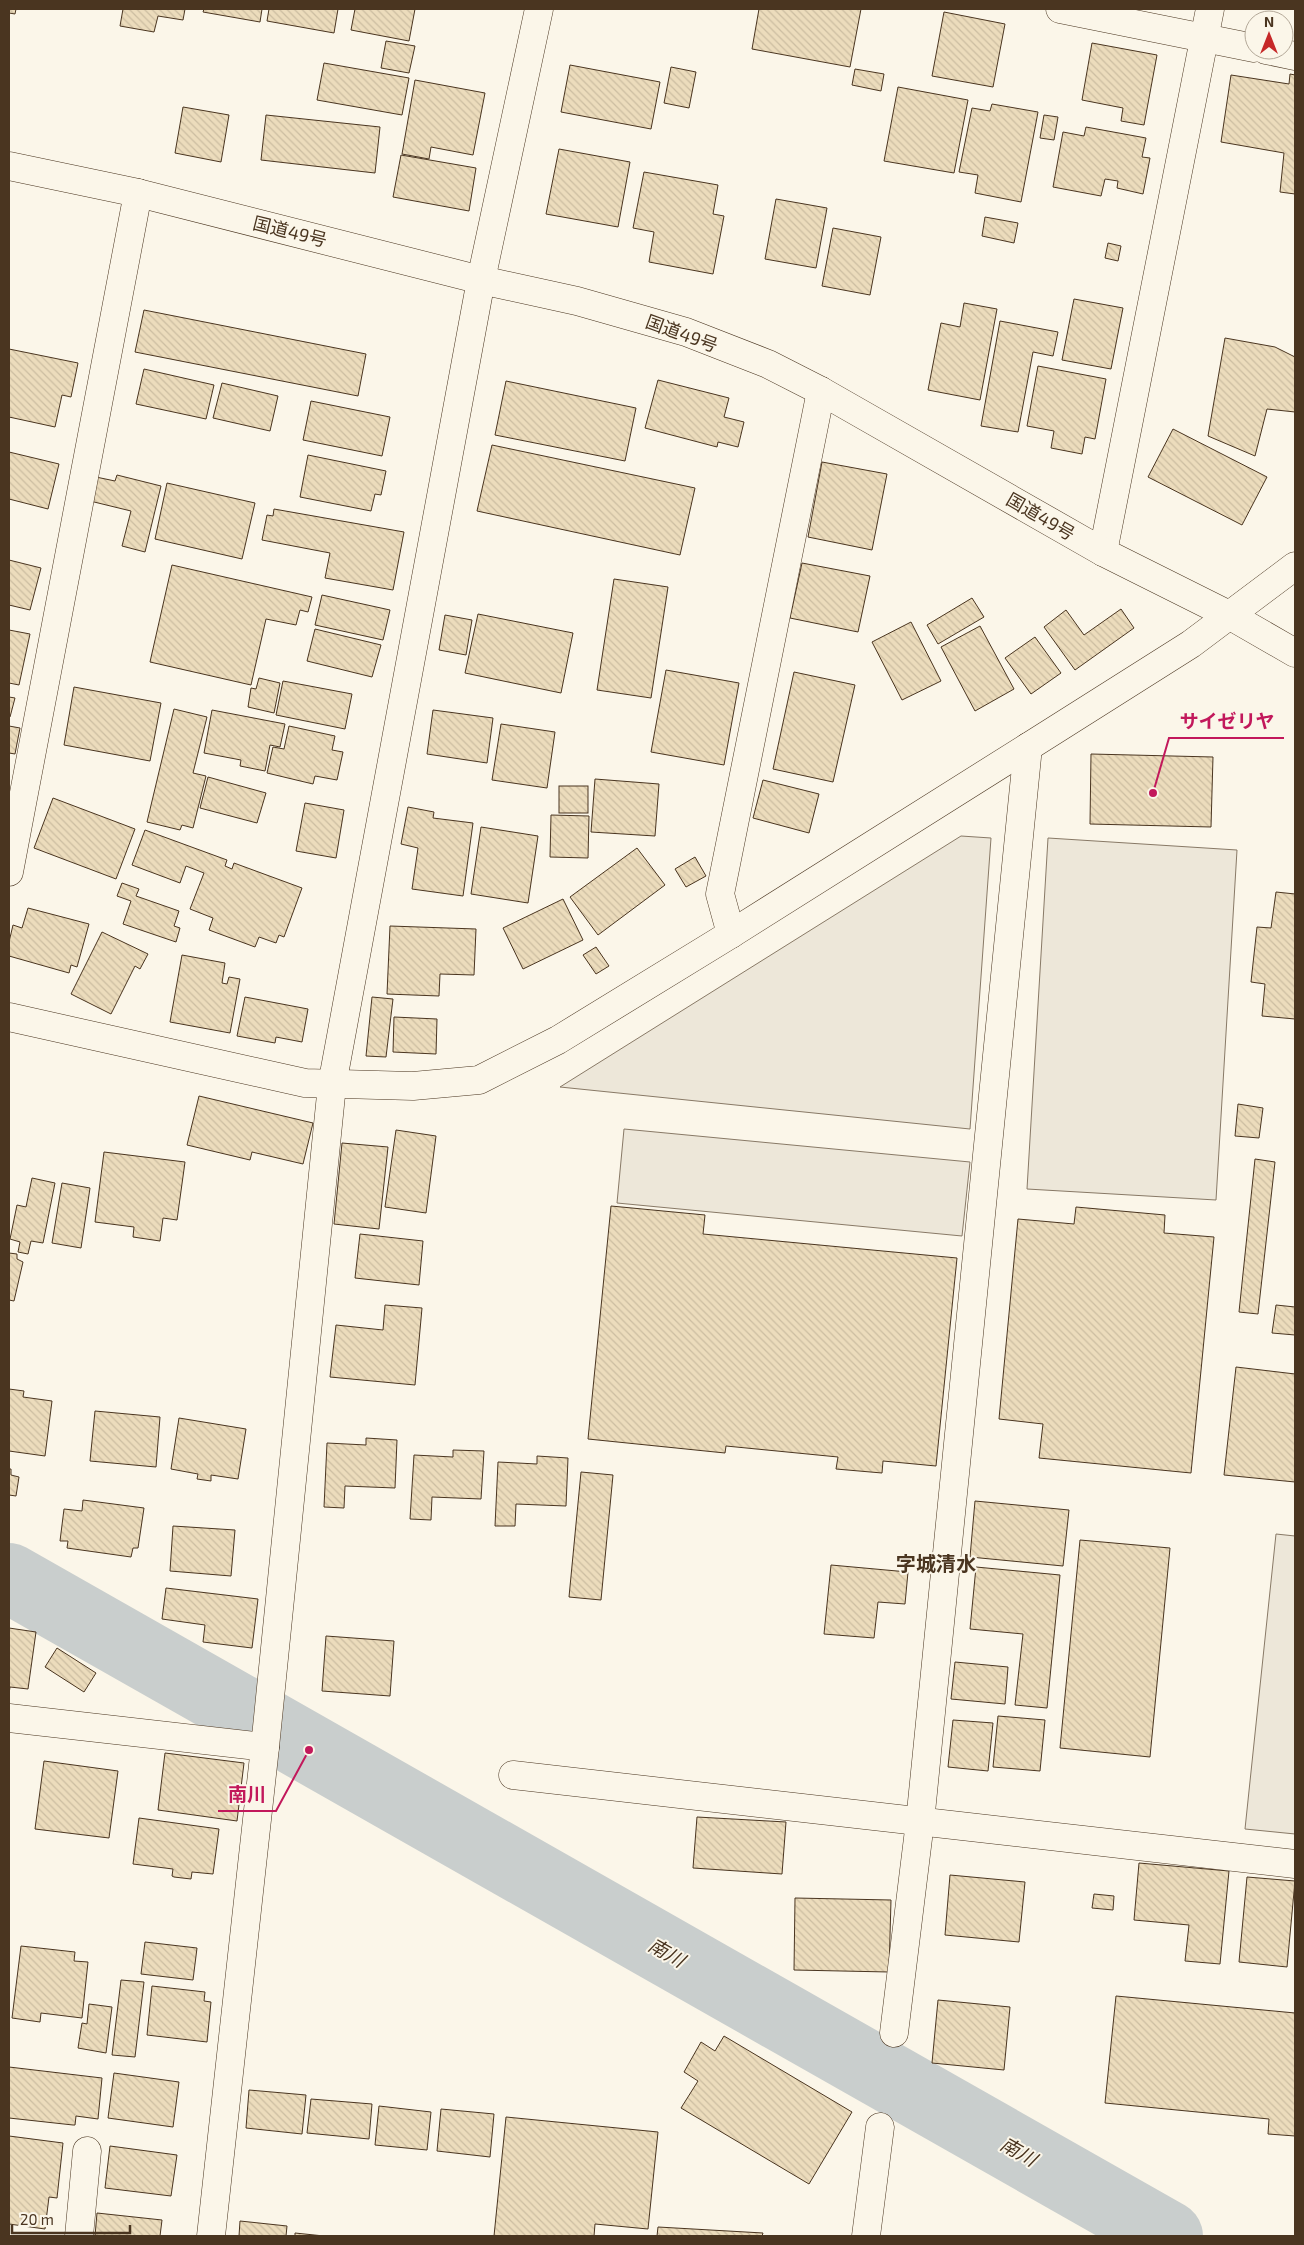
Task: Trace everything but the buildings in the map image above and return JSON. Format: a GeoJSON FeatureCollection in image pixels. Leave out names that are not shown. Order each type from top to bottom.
{"type":"FeatureCollection","features":[{"type":"Feature","properties":{"kind":"main road"},"geometry":{"type":"LineString","coordinates":[[211,2236],[265,1747],[332,1085],[481,280],[539,9]]}},
{"type":"Feature","properties":{"kind":"main road"},"geometry":{"type":"LineString","coordinates":[[1060,9],[1244,46]]}},
{"type":"Feature","properties":{"kind":"main road"},"geometry":{"type":"LineString","coordinates":[[1103,552],[1210,9]]}},
{"type":"Feature","properties":{"kind":"main road","name":"国道49号"},"geometry":{"type":"LineString","coordinates":[[9,166],[138,193],[481,280],[577,301],[686,332],[768,364],[821,391],[1103,552],[1229,616],[1295,653]]}},
{"type":"Feature","properties":{"kind":"main road"},"geometry":{"type":"LineString","coordinates":[[9,872],[138,193]]}},
{"type":"Feature","properties":{"kind":"main road"},"geometry":{"type":"LineString","coordinates":[[731,934],[720,894],[821,391]]}},
{"type":"Feature","properties":{"kind":"main road"},"geometry":{"type":"LineString","coordinates":[[9,1017],[305,1083],[413,1086],[479,1080],[558,1040],[731,934],[1028,747],[1191,644],[1295,566]]}},
{"type":"Feature","properties":{"kind":"main road"},"geometry":{"type":"LineString","coordinates":[[894,2033],[920,1822],[1028,747]]}},
{"type":"Feature","properties":{"kind":"main road"},"geometry":{"type":"LineString","coordinates":[[9,1718],[265,1747]]}},
{"type":"Feature","properties":{"kind":"main road"},"geometry":{"type":"LineString","coordinates":[[513,1774],[1295,1864]]}},
{"type":"Feature","properties":{"kind":"main road"},"geometry":{"type":"LineString","coordinates":[[866,2236],[880,2127]]}},
{"type":"Feature","properties":{"kind":"main road"},"geometry":{"type":"LineString","coordinates":[[79,2236],[87,2151]]}},
{"type":"Feature","properties":{"kind":"shaded area"},"geometry":{"type":"Polygon","coordinates":[[[961,836],[991,838],[970,1129],[560,1087],[961,836]]]}},
{"type":"Feature","properties":{"kind":"shaded area"},"geometry":{"type":"Polygon","coordinates":[[[1048,838],[1237,850],[1216,1200],[1027,1189],[1048,838]]]}},
{"type":"Feature","properties":{"kind":"shaded area"},"geometry":{"type":"Polygon","coordinates":[[[624,1129],[970,1162],[962,1236],[617,1203],[624,1129]]]}},
{"type":"Feature","properties":{"kind":"shaded area"},"geometry":{"type":"Polygon","coordinates":[[[1276,1534],[1295,1536],[1295,1834],[1245,1829],[1276,1534]]]}},
{"type":"Feature","properties":{"kind":"waterway","name":"南川"},"geometry":{"type":"LineString","coordinates":[[9,1578],[1168,2236]]}},
{"type":"Feature","properties":{"kind":"place","name":"サイゼリヤ"},"geometry":{"type":"Point","coordinates":[1153,793]}},
{"type":"Feature","properties":{"kind":"place","name":"南川"},"geometry":{"type":"Point","coordinates":[309,1750]}},
{"type":"Feature","properties":{"kind":"district","name":"字城清水"},"geometry":{"type":"Point","coordinates":[936,1563]}}]}
